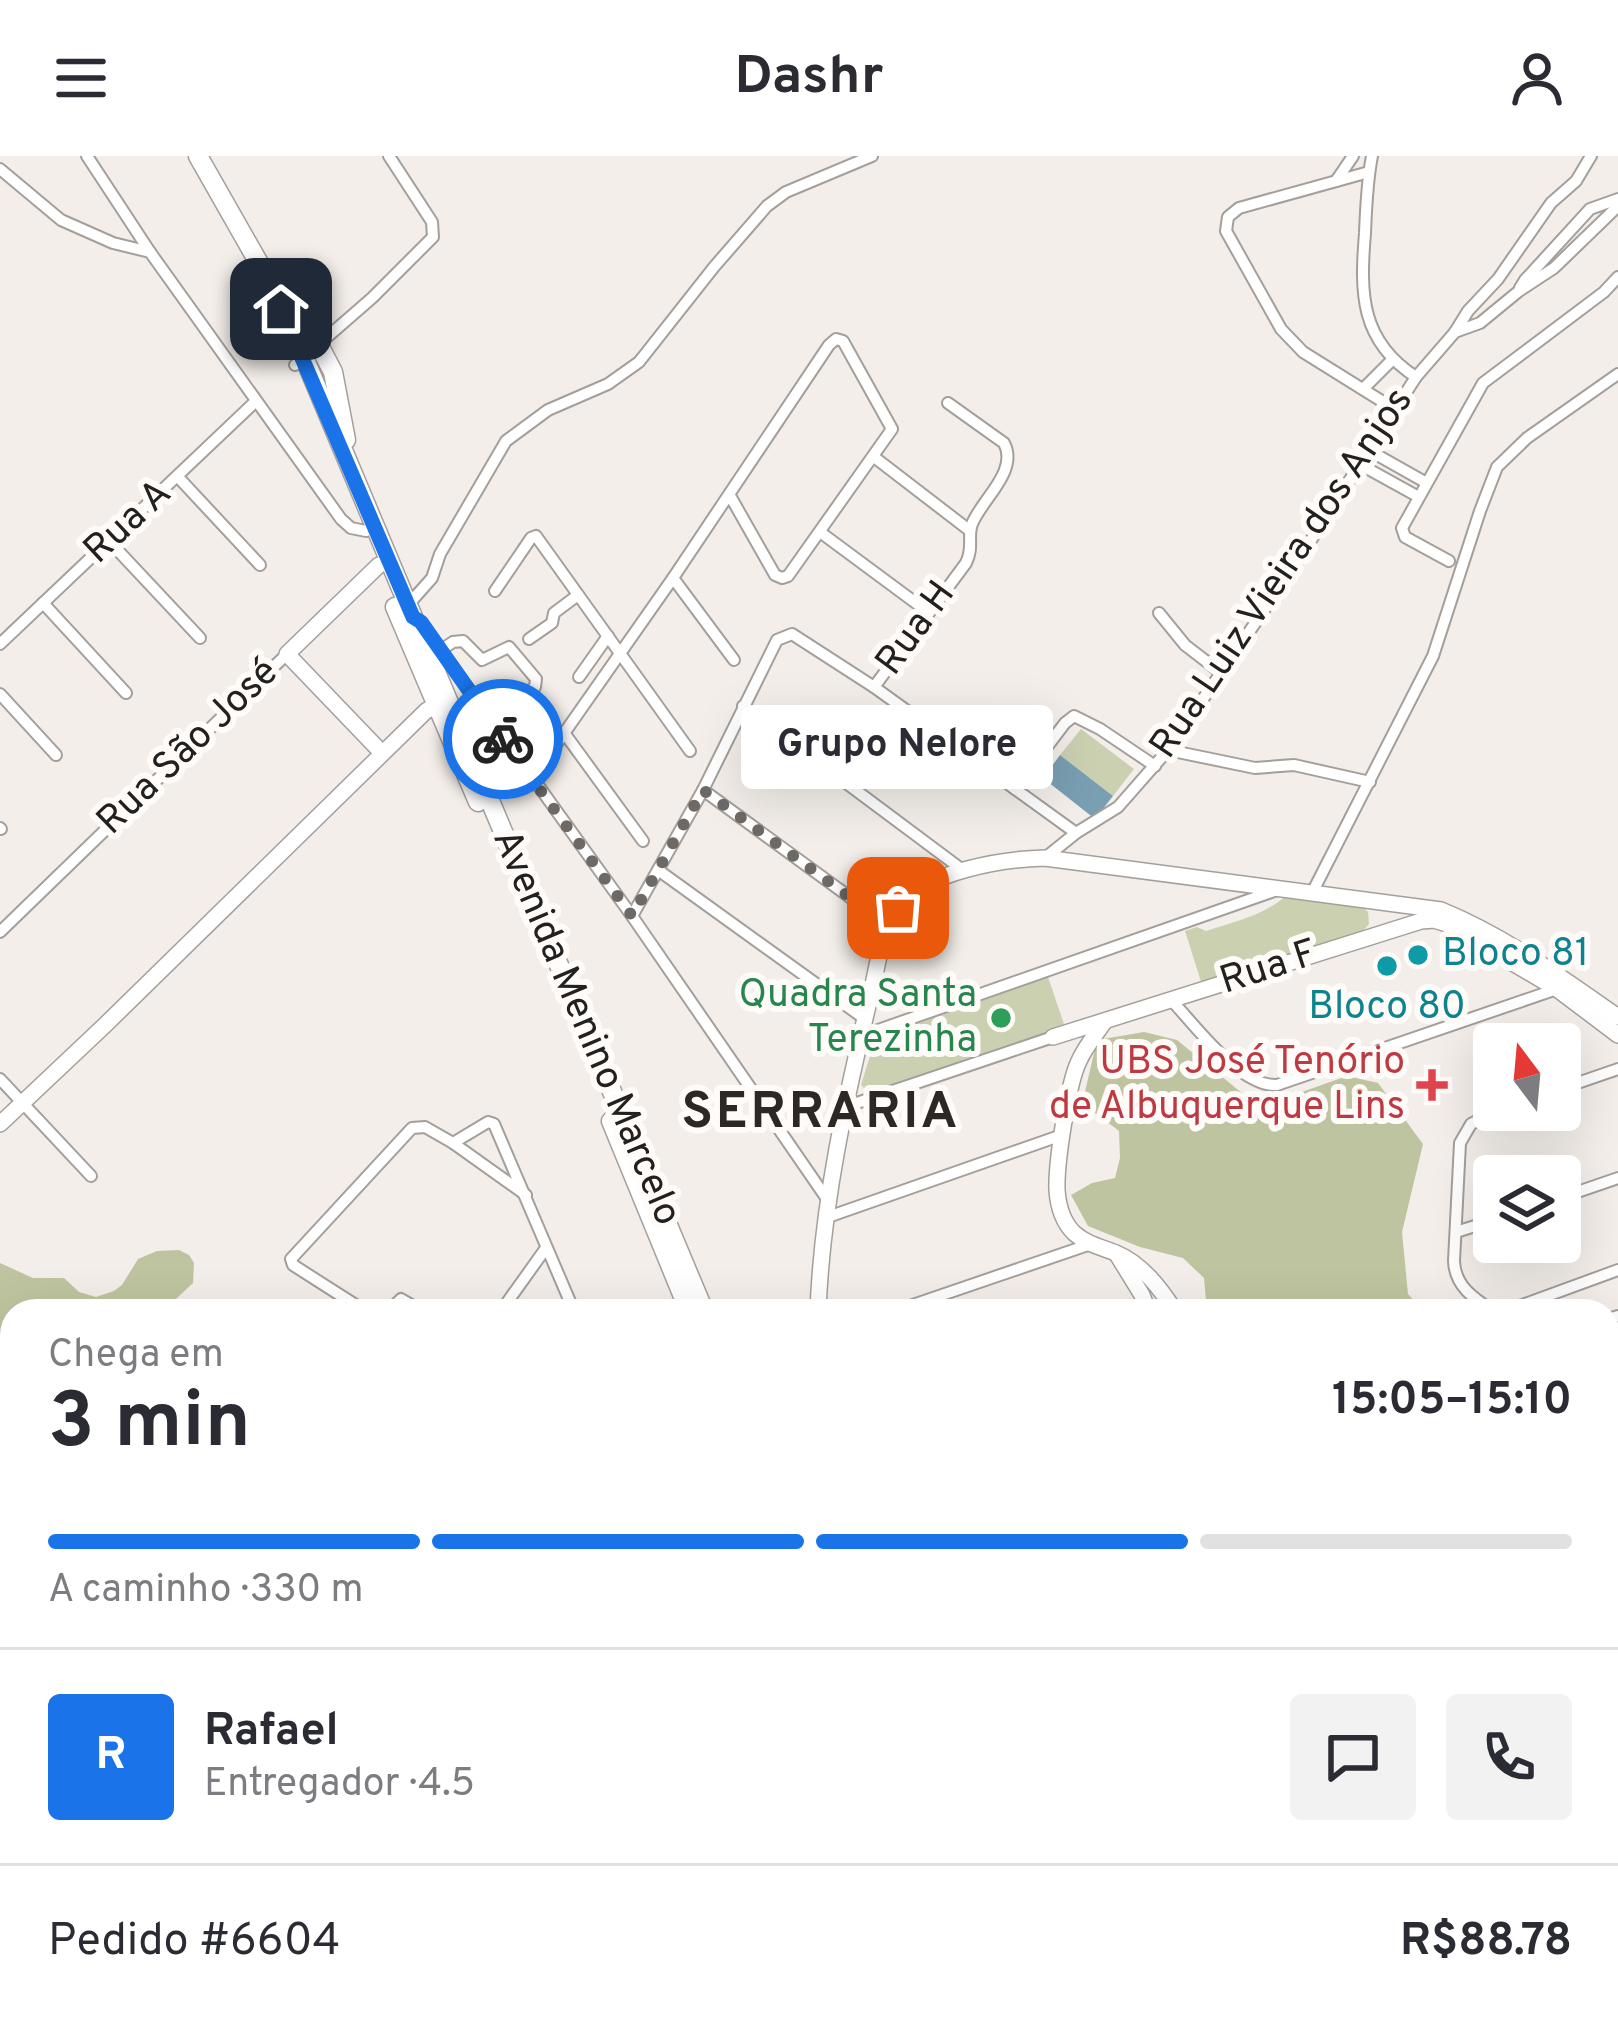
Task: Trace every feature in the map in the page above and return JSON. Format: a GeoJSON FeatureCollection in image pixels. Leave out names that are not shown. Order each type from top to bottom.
{"type":"FeatureCollection","features":[{"type":"Feature","properties":{"kind":"main road","name":"Avenida Menino Marcelo"},"geometry":{"type":"LineString","coordinates":[[186,156],[264,299],[306,356],[333,372],[352,475],[410,611],[492,834],[684,1299]]}},
{"type":"Feature","properties":{"kind":"main road","name":"Avenida Menino Marcelo"},"geometry":{"type":"LineString","coordinates":[[207,160],[306,356],[379,565],[699,1299]]}},
{"type":"Feature","properties":{"kind":"street"},"geometry":{"type":"LineString","coordinates":[[87,156],[341,519],[351,528],[366,531]]}},
{"type":"Feature","properties":{"kind":"street"},"geometry":{"type":"LineString","coordinates":[[306,356],[430,243],[433,222],[389,156]]}},
{"type":"Feature","properties":{"kind":"street"},"geometry":{"type":"LineString","coordinates":[[827,1199],[632,916],[410,611],[506,441],[548,410],[627,373],[776,199],[872,156]]}},
{"type":"Feature","properties":{"kind":"street"},"geometry":{"type":"LineString","coordinates":[[1336,181],[1353,156]]}},
{"type":"Feature","properties":{"kind":"street"},"geometry":{"type":"LineString","coordinates":[[1372,156],[1362,296],[1378,340],[1392,360],[1416,377]]}},
{"type":"Feature","properties":{"kind":"street"},"geometry":{"type":"LineString","coordinates":[[1455,332],[1591,156]]}},
{"type":"Feature","properties":{"kind":"street"},"geometry":{"type":"LineString","coordinates":[[0,169],[61,220],[113,243],[150,251]]}},
{"type":"Feature","properties":{"kind":"street"},"geometry":{"type":"LineString","coordinates":[[1369,172],[1239,208],[1226,224],[1228,239],[1281,329],[1316,363],[1396,410]]}},
{"type":"Feature","properties":{"kind":"street","name":"Rua Luiz Vieira dos Anjos"},"geometry":{"type":"LineString","coordinates":[[1045,858],[1118,806],[1168,750],[1416,377],[1455,332],[1480,323],[1519,291],[1525,280],[1552,262],[1590,209],[1618,203]]}},
{"type":"Feature","properties":{"kind":"street"},"geometry":{"type":"LineString","coordinates":[[1449,561],[1405,537],[1402,528],[1483,383],[1618,277]]}},
{"type":"Feature","properties":{"kind":"street"},"geometry":{"type":"LineString","coordinates":[[532,779],[824,353],[836,339],[847,344],[891,424],[889,435],[788,576],[775,574],[729,494]]}},
{"type":"Feature","properties":{"kind":"street"},"geometry":{"type":"LineString","coordinates":[[1363,389],[1392,360]]}},
{"type":"Feature","properties":{"kind":"street"},"geometry":{"type":"LineString","coordinates":[[1312,893],[1433,656],[1497,467],[1526,438],[1618,374]]}},
{"type":"Feature","properties":{"kind":"street","name":"Rua A"},"geometry":{"type":"LineString","coordinates":[[0,644],[256,401]]}},
{"type":"Feature","properties":{"kind":"street","name":"Rua H"},"geometry":{"type":"LineString","coordinates":[[874,687],[970,555],[969,530],[1008,466],[1004,443],[948,404]]}},
{"type":"Feature","properties":{"kind":"street"},"geometry":{"type":"LineString","coordinates":[[1370,451],[1425,482]]}},
{"type":"Feature","properties":{"kind":"street"},"geometry":{"type":"LineString","coordinates":[[874,457],[969,530]]}},
{"type":"Feature","properties":{"kind":"street"},"geometry":{"type":"LineString","coordinates":[[1361,465],[1418,496]]}},
{"type":"Feature","properties":{"kind":"street"},"geometry":{"type":"LineString","coordinates":[[178,477],[260,565]]}},
{"type":"Feature","properties":{"kind":"street"},"geometry":{"type":"LineString","coordinates":[[820,532],[928,612]]}},
{"type":"Feature","properties":{"kind":"street"},"geometry":{"type":"LineString","coordinates":[[495,591],[536,536],[690,751]]}},
{"type":"Feature","properties":{"kind":"street"},"geometry":{"type":"LineString","coordinates":[[109,541],[200,638]]}},
{"type":"Feature","properties":{"kind":"street","name":"Rua São José"},"geometry":{"type":"LineString","coordinates":[[0,932],[379,565]]}},
{"type":"Feature","properties":{"kind":"street"},"geometry":{"type":"LineString","coordinates":[[673,578],[734,660]]}},
{"type":"Feature","properties":{"kind":"street"},"geometry":{"type":"LineString","coordinates":[[529,639],[578,595]]}},
{"type":"Feature","properties":{"kind":"street"},"geometry":{"type":"LineString","coordinates":[[43,603],[126,693]]}},
{"type":"Feature","properties":{"kind":"street"},"geometry":{"type":"LineString","coordinates":[[1159,613],[1185,645],[1220,672]]}},
{"type":"Feature","properties":{"kind":"street"},"geometry":{"type":"LineString","coordinates":[[632,916],[703,790],[776,640],[792,634],[874,687],[1076,833]]}},
{"type":"Feature","properties":{"kind":"street"},"geometry":{"type":"LineString","coordinates":[[579,676],[608,636]]}},
{"type":"Feature","properties":{"kind":"street"},"geometry":{"type":"LineString","coordinates":[[441,650],[465,641],[482,660],[509,647],[536,679],[535,687],[488,718]]}},
{"type":"Feature","properties":{"kind":"street"},"geometry":{"type":"LineString","coordinates":[[287,654],[382,753]]}},
{"type":"Feature","properties":{"kind":"street"},"geometry":{"type":"LineString","coordinates":[[0,694],[56,755]]}},
{"type":"Feature","properties":{"kind":"street"},"geometry":{"type":"LineString","coordinates":[[0,1124],[100,1022],[217,926],[382,753],[442,701]]}},
{"type":"Feature","properties":{"kind":"street"},"geometry":{"type":"LineString","coordinates":[[742,706],[964,871]]}},
{"type":"Feature","properties":{"kind":"street"},"geometry":{"type":"LineString","coordinates":[[1016,789],[1074,716],[1155,766]]}},
{"type":"Feature","properties":{"kind":"street"},"geometry":{"type":"LineString","coordinates":[[565,734],[643,841]]}},
{"type":"Feature","properties":{"kind":"street"},"geometry":{"type":"LineString","coordinates":[[1168,750],[1255,768],[1294,765],[1370,782]]}},
{"type":"Feature","properties":{"kind":"street"},"geometry":{"type":"LineString","coordinates":[[703,790],[888,925]]}},
{"type":"Feature","properties":{"kind":"street"},"geometry":{"type":"LineString","coordinates":[[819,1299],[827,1199],[888,925],[910,895],[937,880],[1000,862],[1045,858],[1441,910],[1551,970],[1618,1018]]}},
{"type":"Feature","properties":{"kind":"street"},"geometry":{"type":"LineString","coordinates":[[658,870],[863,1028]]}},
{"type":"Feature","properties":{"kind":"street"},"geometry":{"type":"LineString","coordinates":[[863,1028],[1280,890]]}},
{"type":"Feature","properties":{"kind":"street"},"geometry":{"type":"LineString","coordinates":[[1369,899],[1374,916],[1370,935]]}},
{"type":"Feature","properties":{"kind":"street","name":"Rua F"},"geometry":{"type":"LineString","coordinates":[[1053,1037],[1370,935],[1434,920],[1557,989]]}},
{"type":"Feature","properties":{"kind":"street"},"geometry":{"type":"LineString","coordinates":[[1172,1001],[1242,1073],[1259,1083],[1277,1085],[1557,989],[1618,1035]]}},
{"type":"Feature","properties":{"kind":"street"},"geometry":{"type":"LineString","coordinates":[[1105,1021],[1077,1063],[1062,1135],[1059,1206],[1074,1233],[1130,1260],[1167,1299]]}},
{"type":"Feature","properties":{"kind":"street"},"geometry":{"type":"LineString","coordinates":[[845,1107],[1053,1037],[1069,1041],[1077,1063]]}},
{"type":"Feature","properties":{"kind":"street"},"geometry":{"type":"LineString","coordinates":[[1581,1082],[1618,1070]]}},
{"type":"Feature","properties":{"kind":"street"},"geometry":{"type":"LineString","coordinates":[[0,1079],[91,1176]]}},
{"type":"Feature","properties":{"kind":"street"},"geometry":{"type":"LineString","coordinates":[[453,1144],[492,1122],[569,1299]]}},
{"type":"Feature","properties":{"kind":"street"},"geometry":{"type":"LineString","coordinates":[[1473,1123],[1460,1143],[1454,1261],[1456,1279],[1477,1299]]}},
{"type":"Feature","properties":{"kind":"street"},"geometry":{"type":"LineString","coordinates":[[346,1299],[293,1265],[291,1259],[412,1128],[425,1127],[526,1195]]}},
{"type":"Feature","properties":{"kind":"street"},"geometry":{"type":"LineString","coordinates":[[825,1218],[1062,1135]]}},
{"type":"Feature","properties":{"kind":"street"},"geometry":{"type":"LineString","coordinates":[[1581,1191],[1618,1178]]}},
{"type":"Feature","properties":{"kind":"street"},"geometry":{"type":"LineString","coordinates":[[1456,1232],[1473,1227]]}},
{"type":"Feature","properties":{"kind":"street"},"geometry":{"type":"LineString","coordinates":[[931,1299],[1090,1244]]}},
{"type":"Feature","properties":{"kind":"street"},"geometry":{"type":"LineString","coordinates":[[510,1299],[546,1248]]}},
{"type":"Feature","properties":{"kind":"street"},"geometry":{"type":"LineString","coordinates":[[1116,1253],[1144,1299]]}},
{"type":"Feature","properties":{"kind":"street"},"geometry":{"type":"LineString","coordinates":[[1539,1299],[1618,1270]]}},
{"type":"Feature","properties":{"kind":"green space"},"geometry":{"type":"Polygon","coordinates":[[[1081,729],[1134,769],[1113,796],[1060,755],[1081,729]]]}},
{"type":"Feature","properties":{"kind":"green space"},"geometry":{"type":"Polygon","coordinates":[[[1286,896],[1360,904],[1368,912],[1369,924],[1363,931],[1202,985],[1185,931],[1197,927],[1206,931],[1238,921],[1286,896]]]}},
{"type":"Feature","properties":{"kind":"green space"},"geometry":{"type":"Polygon","coordinates":[[[1048,977],[1066,1030],[870,1094],[861,1085],[874,1043],[883,1036],[1048,977]]]}},
{"type":"Feature","properties":{"kind":"green space"},"geometry":{"type":"Polygon","coordinates":[[[1144,1032],[1177,1040],[1259,1107],[1347,1076],[1378,1083],[1423,1144],[1402,1232],[1408,1294],[1413,1299],[1206,1299],[1204,1278],[1183,1258],[1088,1226],[1071,1195],[1092,1183],[1115,1178],[1120,1158],[1119,1131],[1090,1109],[1085,1092],[1097,1040],[1144,1032]]]}},
{"type":"Feature","properties":{"kind":"green space"},"geometry":{"type":"Polygon","coordinates":[[[179,1250],[194,1263],[193,1283],[176,1299],[0,1299],[0,1263],[33,1278],[64,1278],[79,1292],[96,1297],[122,1285],[138,1259],[157,1251],[179,1250]]]}},
{"type":"Feature","properties":{"kind":"water"},"geometry":{"type":"Polygon","coordinates":[[[1060,755],[1113,796],[1095,819],[1043,778],[1060,755]]]}},
{"type":"Feature","properties":{"kind":"way so far"},"geometry":{"type":"LineString","coordinates":[[503,739],[632,916],[703,790],[888,925],[898,908]]}},
{"type":"Feature","properties":{"kind":"place","name":"Grupo Nelore"},"geometry":{"type":"Point","coordinates":[898,908]}},
{"type":"Feature","properties":{"kind":"place","name":"Bloco 81"},"geometry":{"type":"Point","coordinates":[1418,955]}},
{"type":"Feature","properties":{"kind":"place","name":"Bloco 80"},"geometry":{"type":"Point","coordinates":[1387,966]}},
{"type":"Feature","properties":{"kind":"place","name":"Quadra Santa Terezinha"},"geometry":{"type":"Point","coordinates":[1001,1018]}},
{"type":"Feature","properties":{"kind":"place","name":"UBS José Tenório de Albuquerque Lins"},"geometry":{"type":"Point","coordinates":[1432,1085]}},
{"type":"Feature","properties":{"kind":"district","name":"SERRARIA"},"geometry":{"type":"Point","coordinates":[821,1114]}},
{"type":"Feature","properties":{"kind":"route"},"geometry":{"type":"LineString","coordinates":[[281,309],[413,617],[503,739]]}}]}
